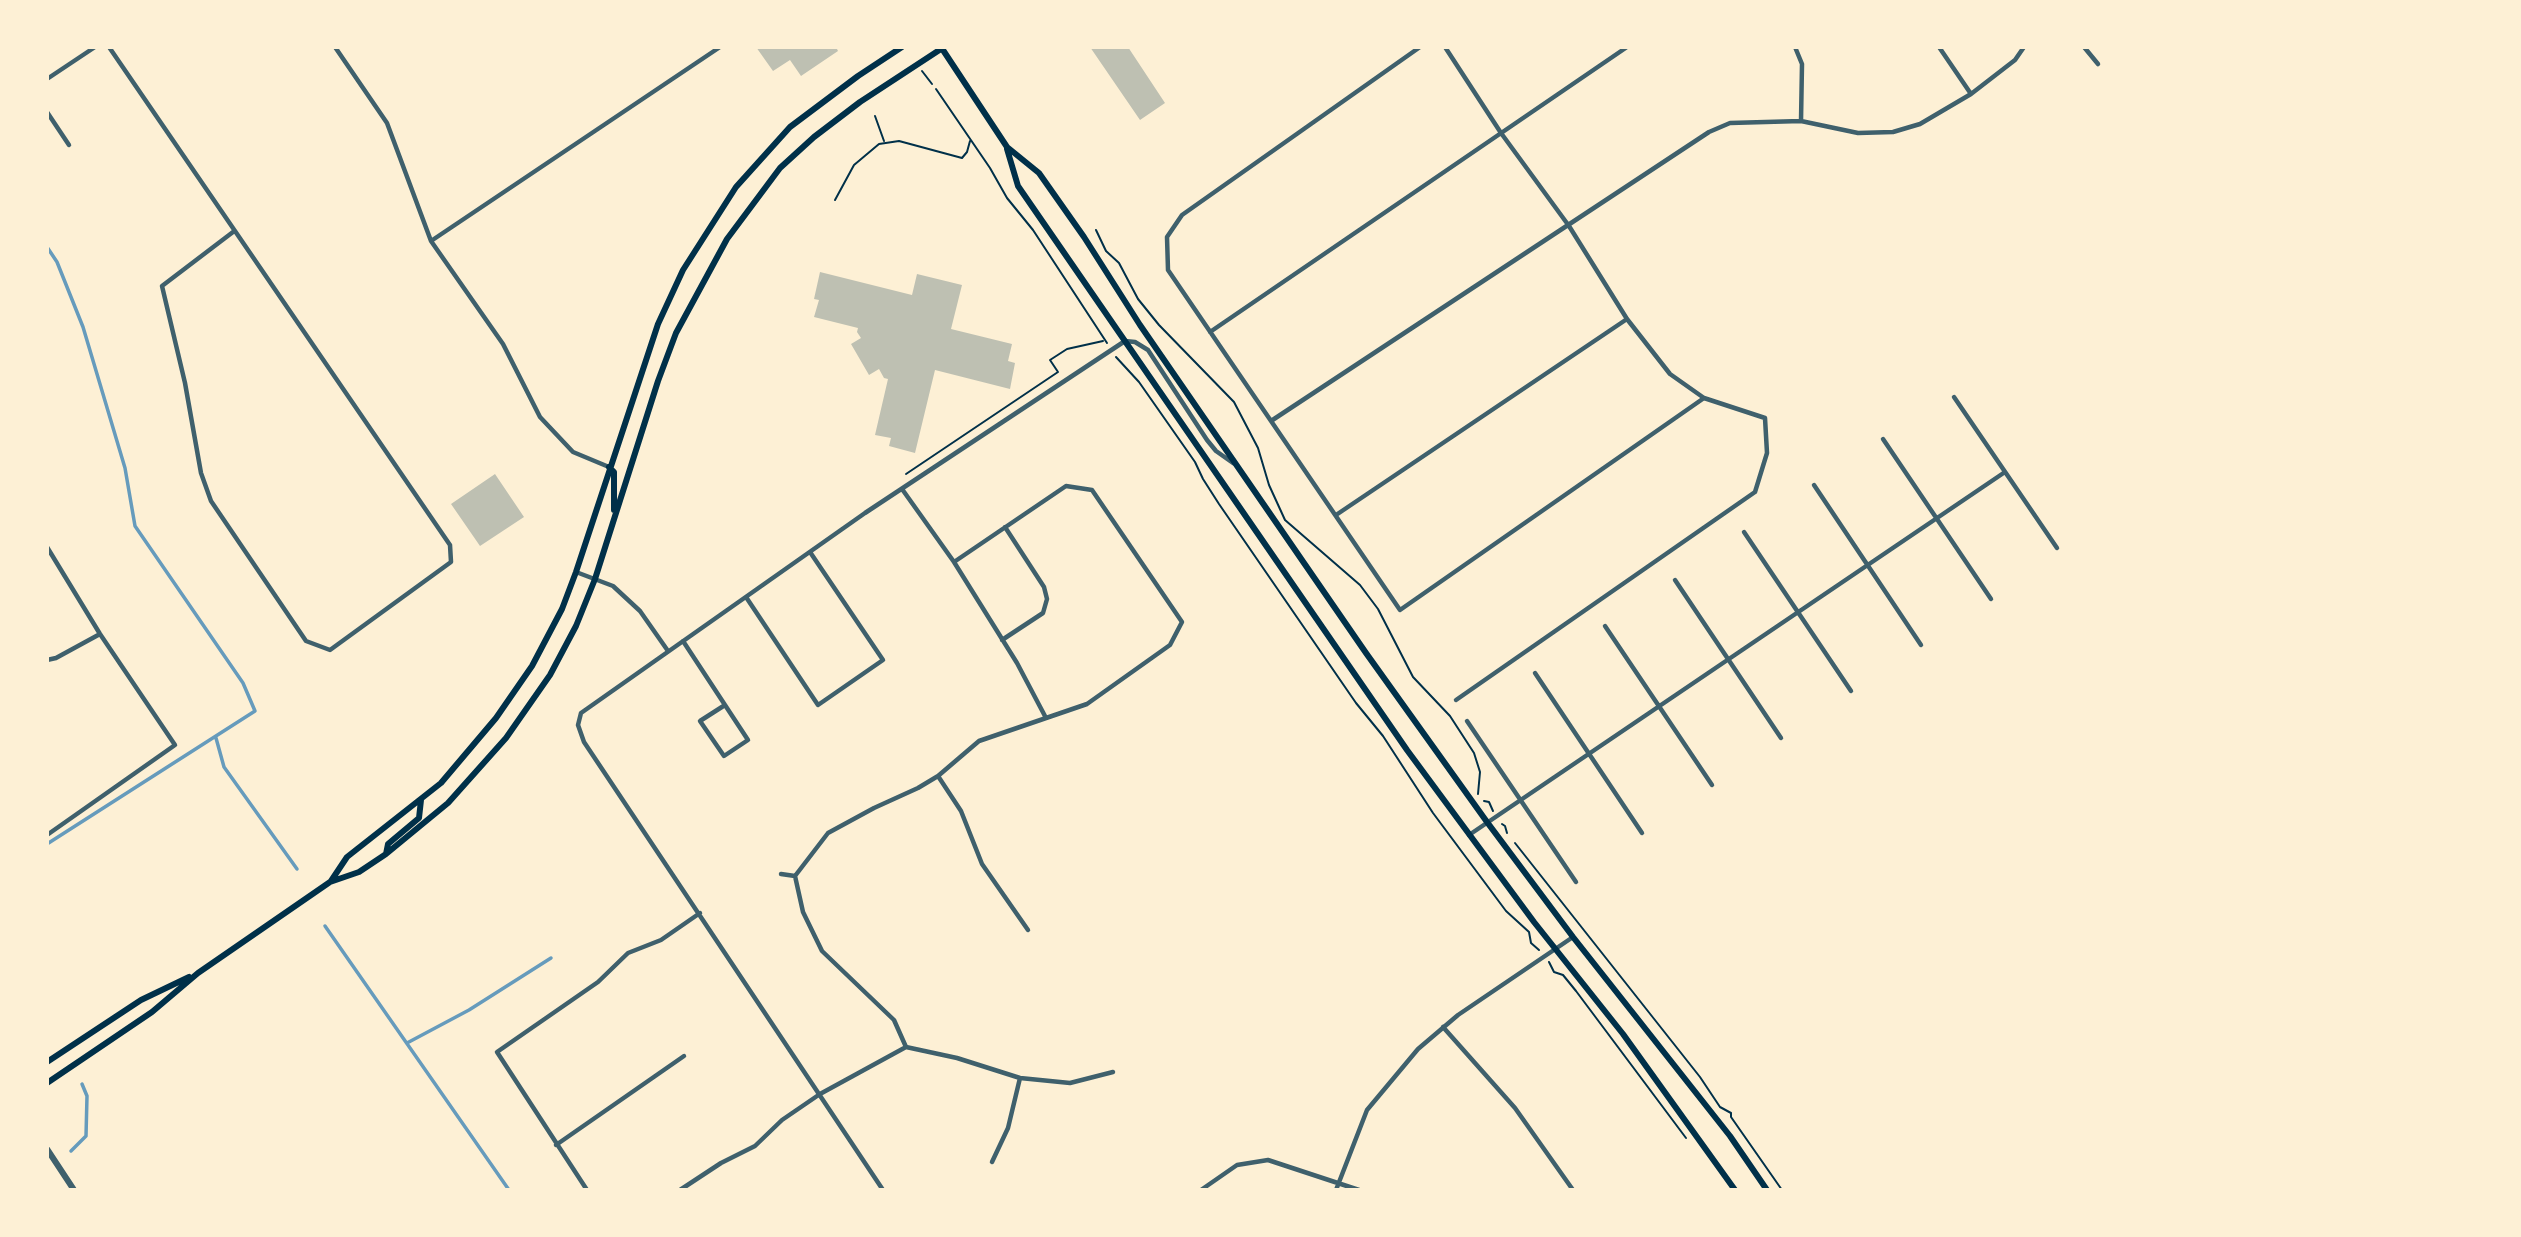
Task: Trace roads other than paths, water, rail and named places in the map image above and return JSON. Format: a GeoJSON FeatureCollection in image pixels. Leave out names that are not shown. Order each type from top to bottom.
{"type":"FeatureCollection","features":[{"type":"Feature","properties":{"kind":"main road"},"geometry":{"type":"LineString","coordinates":[[330,882],[347,857],[441,783],[496,718],[523,680],[562,609],[658,324],[683,270],[729,197],[790,127],[902,47]]}},
{"type":"Feature","properties":{"kind":"main road"},"geometry":{"type":"LineString","coordinates":[[47,1083],[152,1012],[198,973],[330,882],[359,873],[448,803],[524,715],[576,626],[595,579],[676,333],[727,239],[780,168],[814,137],[860,102],[942,48],[1007,147],[1018,186],[1407,750],[1555,949],[1623,1034],[1735,1190]]}},
{"type":"Feature","properties":{"kind":"main road"},"geometry":{"type":"LineString","coordinates":[[1007,147],[1039,173],[1366,653],[1487,822],[1573,937],[1730,1136],[1767,1190]]}},
{"type":"Feature","properties":{"kind":"main road"},"geometry":{"type":"LineString","coordinates":[[610,467],[614,472],[614,519]]}},
{"type":"Feature","properties":{"kind":"main road"},"geometry":{"type":"LineString","coordinates":[[386,854],[388,844],[419,818],[421,800]]}},
{"type":"Feature","properties":{"kind":"main road"},"geometry":{"type":"LineString","coordinates":[[47,1062],[141,1000],[198,973]]}},
{"type":"Feature","properties":{"kind":"street"},"geometry":{"type":"LineString","coordinates":[[47,79],[95,47]]}},
{"type":"Feature","properties":{"kind":"street"},"geometry":{"type":"LineString","coordinates":[[109,47],[233,232],[450,545],[451,562],[330,650],[306,641],[211,501],[201,473],[185,383],[162,286],[233,232]]}},
{"type":"Feature","properties":{"kind":"street"},"geometry":{"type":"LineString","coordinates":[[335,47],[387,123],[431,241],[503,344],[540,417],[573,452],[610,467]]}},
{"type":"Feature","properties":{"kind":"street"},"geometry":{"type":"LineString","coordinates":[[431,241],[720,47]]}},
{"type":"Feature","properties":{"kind":"street"},"geometry":{"type":"LineString","coordinates":[[1420,47],[1182,215],[1167,237],[1168,270],[1400,610],[1704,398]]}},
{"type":"Feature","properties":{"kind":"street"},"geometry":{"type":"LineString","coordinates":[[1445,47],[1501,132],[1569,226],[1627,319],[1670,374],[1704,398],[1765,418],[1767,453],[1755,492],[1456,701]]}},
{"type":"Feature","properties":{"kind":"street"},"geometry":{"type":"LineString","coordinates":[[1210,332],[1627,47]]}},
{"type":"Feature","properties":{"kind":"street"},"geometry":{"type":"LineString","coordinates":[[1795,47],[1802,64],[1801,121]]}},
{"type":"Feature","properties":{"kind":"street"},"geometry":{"type":"LineString","coordinates":[[1939,47],[1971,94]]}},
{"type":"Feature","properties":{"kind":"street"},"geometry":{"type":"LineString","coordinates":[[1271,421],[1709,132],[1730,123],[1801,121],[1858,133],[1893,132],[1920,124],[1971,94],[2015,60],[2024,47]]}},
{"type":"Feature","properties":{"kind":"street"},"geometry":{"type":"LineString","coordinates":[[2084,47],[2098,65]]}},
{"type":"Feature","properties":{"kind":"street"},"geometry":{"type":"LineString","coordinates":[[47,112],[69,145]]}},
{"type":"Feature","properties":{"kind":"street"},"geometry":{"type":"LineString","coordinates":[[1336,515],[1627,319]]}},
{"type":"Feature","properties":{"kind":"street"},"geometry":{"type":"LineString","coordinates":[[883,1190],[584,742],[578,725],[581,713],[902,489],[1125,341],[1135,342],[1148,350],[1216,452],[1238,467]]}},
{"type":"Feature","properties":{"kind":"street"},"geometry":{"type":"LineString","coordinates":[[1954,397],[2057,548]]}},
{"type":"Feature","properties":{"kind":"street"},"geometry":{"type":"LineString","coordinates":[[1883,439],[1991,599]]}},
{"type":"Feature","properties":{"kind":"street"},"geometry":{"type":"LineString","coordinates":[[1469,835],[2005,472]]}},
{"type":"Feature","properties":{"kind":"street"},"geometry":{"type":"LineString","coordinates":[[1814,485],[1921,645]]}},
{"type":"Feature","properties":{"kind":"street"},"geometry":{"type":"LineString","coordinates":[[795,876],[828,833],[938,776],[979,741],[1087,704],[1170,645],[1182,622],[1092,489],[1066,486],[954,562]]}},
{"type":"Feature","properties":{"kind":"street"},"geometry":{"type":"LineString","coordinates":[[902,489],[954,562],[1046,718]]}},
{"type":"Feature","properties":{"kind":"street"},"geometry":{"type":"LineString","coordinates":[[1002,640],[1043,613],[1047,598],[1044,587],[1005,527]]}},
{"type":"Feature","properties":{"kind":"street"},"geometry":{"type":"LineString","coordinates":[[1744,532],[1850,691]]}},
{"type":"Feature","properties":{"kind":"street"},"geometry":{"type":"LineString","coordinates":[[47,547],[100,634],[175,745],[47,835]]}},
{"type":"Feature","properties":{"kind":"street"},"geometry":{"type":"LineString","coordinates":[[746,597],[818,705],[883,660],[810,552]]}},
{"type":"Feature","properties":{"kind":"street"},"geometry":{"type":"LineString","coordinates":[[576,572],[613,586],[640,611],[668,652]]}},
{"type":"Feature","properties":{"kind":"street"},"geometry":{"type":"LineString","coordinates":[[1675,580],[1781,738]]}},
{"type":"Feature","properties":{"kind":"street"},"geometry":{"type":"LineString","coordinates":[[1605,626],[1712,785]]}},
{"type":"Feature","properties":{"kind":"street"},"geometry":{"type":"LineString","coordinates":[[47,660],[56,658],[100,634]]}},
{"type":"Feature","properties":{"kind":"street"},"geometry":{"type":"LineString","coordinates":[[683,641],[748,740],[724,756],[701,721],[725,705]]}},
{"type":"Feature","properties":{"kind":"street"},"geometry":{"type":"LineString","coordinates":[[1535,673],[1642,833]]}},
{"type":"Feature","properties":{"kind":"street"},"geometry":{"type":"LineString","coordinates":[[1467,721],[1576,881]]}},
{"type":"Feature","properties":{"kind":"street"},"geometry":{"type":"LineString","coordinates":[[938,776],[961,811],[982,864],[1028,930]]}},
{"type":"Feature","properties":{"kind":"street"},"geometry":{"type":"LineString","coordinates":[[781,874],[795,876]]}},
{"type":"Feature","properties":{"kind":"street"},"geometry":{"type":"LineString","coordinates":[[795,876],[803,912],[822,951],[894,1020],[906,1048]]}},
{"type":"Feature","properties":{"kind":"street"},"geometry":{"type":"LineString","coordinates":[[587,1190],[497,1052],[598,982],[628,953],[661,940],[700,913]]}},
{"type":"Feature","properties":{"kind":"street"},"geometry":{"type":"LineString","coordinates":[[1336,1190],[1367,1110],[1418,1049],[1443,1027],[1573,937]]}},
{"type":"Feature","properties":{"kind":"street"},"geometry":{"type":"LineString","coordinates":[[1443,1027],[1515,1108],[1573,1190]]}},
{"type":"Feature","properties":{"kind":"street"},"geometry":{"type":"LineString","coordinates":[[680,1190],[721,1163],[755,1146],[782,1120],[820,1094],[869,1065],[906,1048],[957,1058],[1020,1078],[1070,1083],[1113,1072]]}},
{"type":"Feature","properties":{"kind":"street"},"geometry":{"type":"LineString","coordinates":[[556,1144],[684,1056]]}},
{"type":"Feature","properties":{"kind":"street"},"geometry":{"type":"LineString","coordinates":[[992,1162],[1008,1128],[1020,1078]]}},
{"type":"Feature","properties":{"kind":"street"},"geometry":{"type":"LineString","coordinates":[[47,1149],[74,1190]]}},
{"type":"Feature","properties":{"kind":"street"},"geometry":{"type":"LineString","coordinates":[[1201,1190],[1237,1166],[1268,1160],[1359,1190]]}},
{"type":"Feature","properties":{"kind":"waterway"},"geometry":{"type":"LineString","coordinates":[[47,247],[57,262],[83,327],[125,468],[135,526],[243,683],[255,711],[47,844]]}},
{"type":"Feature","properties":{"kind":"waterway"},"geometry":{"type":"LineString","coordinates":[[216,738],[224,767],[297,869]]}},
{"type":"Feature","properties":{"kind":"waterway"},"geometry":{"type":"LineString","coordinates":[[325,926],[509,1190]]}},
{"type":"Feature","properties":{"kind":"waterway"},"geometry":{"type":"LineString","coordinates":[[407,1043],[469,1010],[551,958]]}},
{"type":"Feature","properties":{"kind":"waterway"},"geometry":{"type":"LineString","coordinates":[[71,1151],[86,1136],[87,1096],[82,1084]]}}]}
